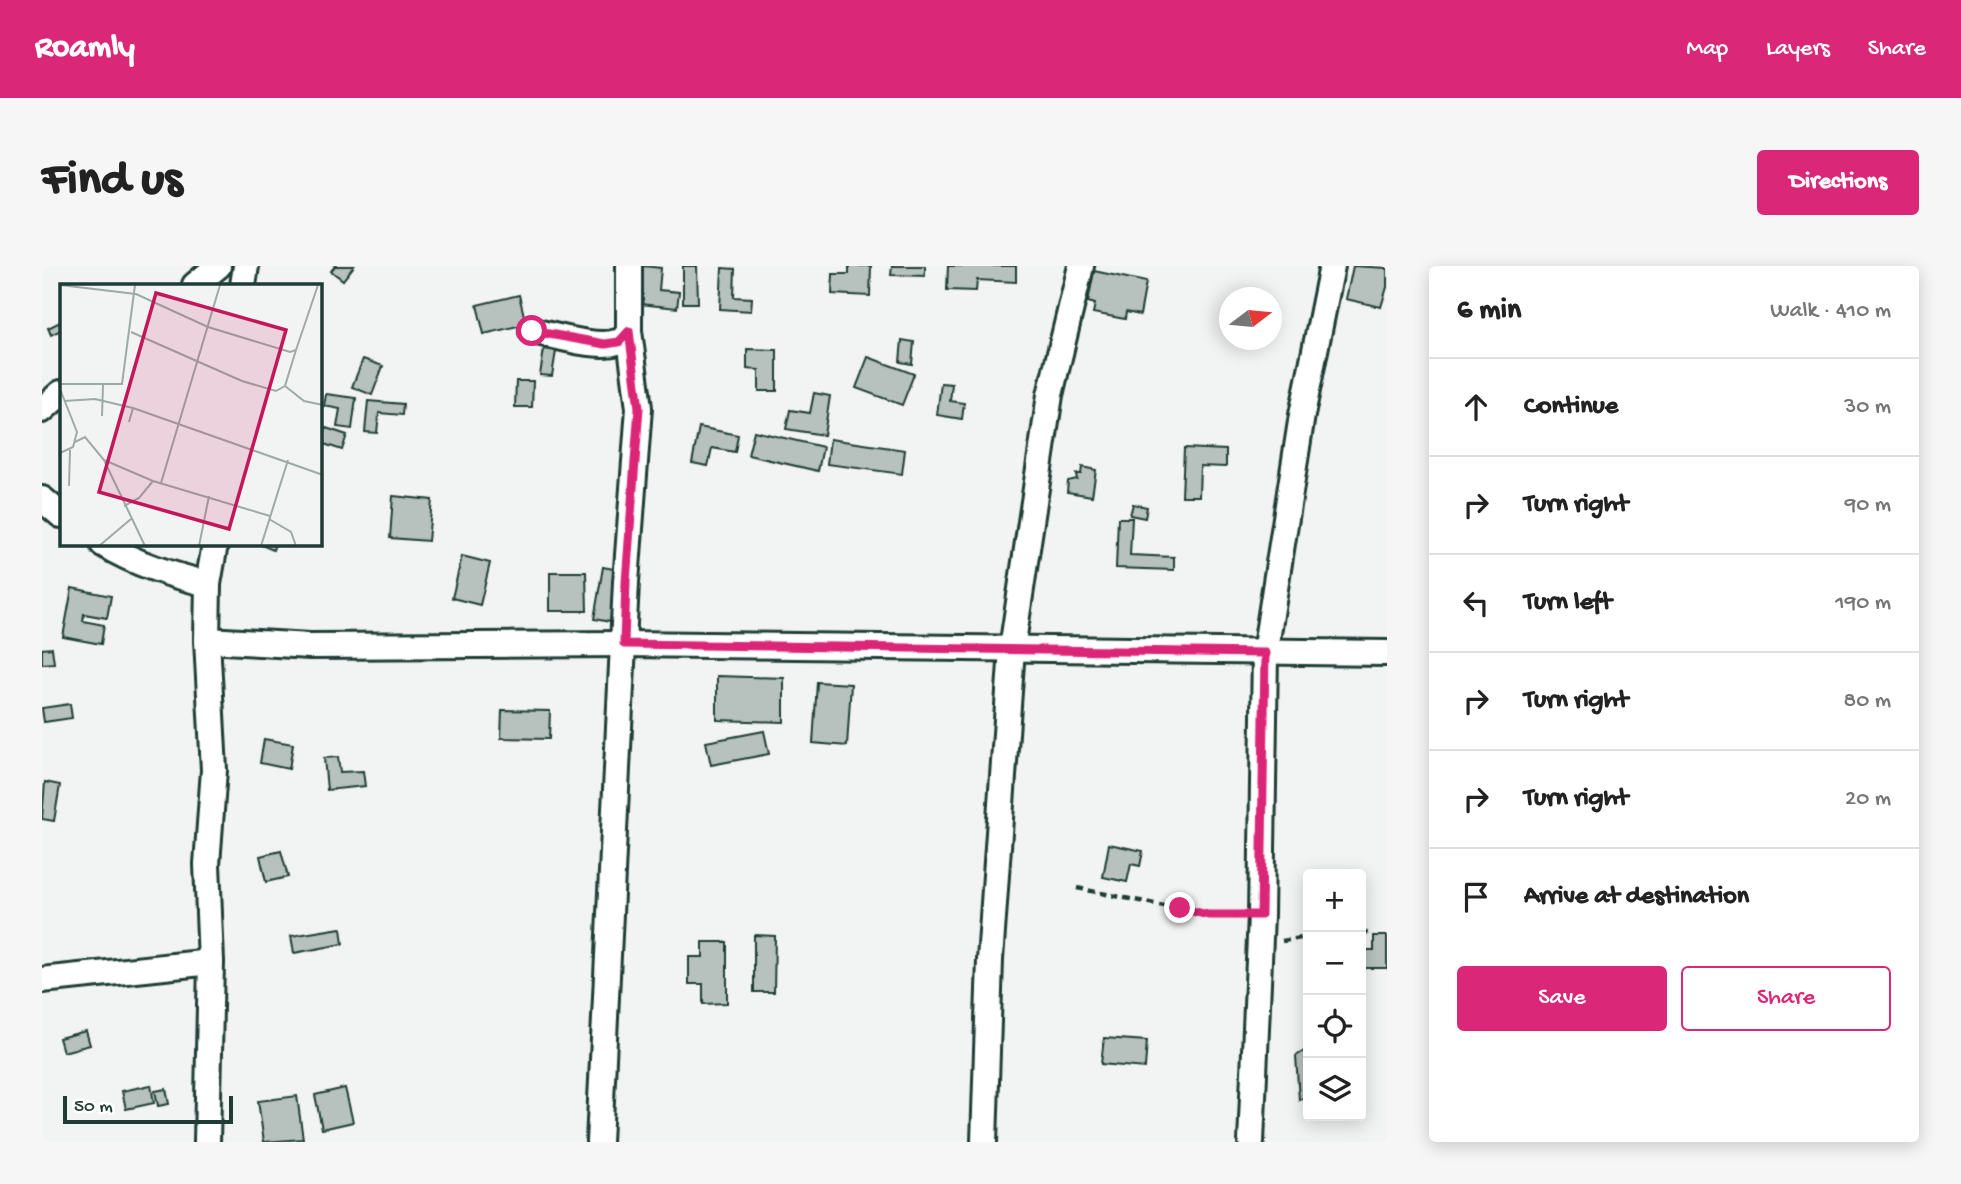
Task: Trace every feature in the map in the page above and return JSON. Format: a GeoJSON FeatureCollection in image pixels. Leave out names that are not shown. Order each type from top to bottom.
{"type":"FeatureCollection","features":[{"type":"Feature","properties":{"kind":"street"},"geometry":{"type":"LineString","coordinates":[[196,284],[218,266]]}},
{"type":"Feature","properties":{"kind":"street"},"geometry":{"type":"LineString","coordinates":[[243,284],[246,266]]}},
{"type":"Feature","properties":{"kind":"street"},"geometry":{"type":"LineString","coordinates":[[599,1142],[626,582],[639,408],[629,331],[629,266]]}},
{"type":"Feature","properties":{"kind":"street"},"geometry":{"type":"LineString","coordinates":[[984,1142],[990,960],[1012,649],[1050,395],[1081,266]]}},
{"type":"Feature","properties":{"kind":"street"},"geometry":{"type":"LineString","coordinates":[[1251,1142],[1261,915],[1265,653],[1302,415],[1332,266]]}},
{"type":"Feature","properties":{"kind":"street"},"geometry":{"type":"LineString","coordinates":[[532,331],[605,344],[619,342],[629,331]]}},
{"type":"Feature","properties":{"kind":"street"},"geometry":{"type":"LineString","coordinates":[[42,410],[60,394]]}},
{"type":"Feature","properties":{"kind":"street"},"geometry":{"type":"LineString","coordinates":[[42,499],[60,514]]}},
{"type":"Feature","properties":{"kind":"street"},"geometry":{"type":"LineString","coordinates":[[106,546],[116,553],[163,572],[208,584]]}},
{"type":"Feature","properties":{"kind":"street"},"geometry":{"type":"LineString","coordinates":[[207,1142],[211,962],[207,864],[214,770],[207,640],[208,584],[215,546]]}},
{"type":"Feature","properties":{"kind":"street"},"geometry":{"type":"LineString","coordinates":[[207,640],[310,646],[624,644],[1387,653]]}},
{"type":"Feature","properties":{"kind":"street"},"geometry":{"type":"LineString","coordinates":[[42,980],[211,962]]}},
{"type":"Feature","properties":{"kind":"path"},"geometry":{"type":"LineString","coordinates":[[1077,888],[1208,915],[1261,915]]}},
{"type":"Feature","properties":{"kind":"building"},"geometry":{"type":"Polygon","coordinates":[[[335,266],[354,266],[343,280],[331,271],[335,266]]]}},
{"type":"Feature","properties":{"kind":"building"},"geometry":{"type":"Polygon","coordinates":[[[643,266],[661,268],[659,290],[679,292],[677,308],[640,304],[643,266]]]}},
{"type":"Feature","properties":{"kind":"building"},"geometry":{"type":"Polygon","coordinates":[[[683,266],[697,266],[698,303],[683,303],[683,266]]]}},
{"type":"Feature","properties":{"kind":"building"},"geometry":{"type":"Polygon","coordinates":[[[849,266],[871,266],[870,296],[832,294],[833,274],[849,274],[849,266]]]}},
{"type":"Feature","properties":{"kind":"building"},"geometry":{"type":"Polygon","coordinates":[[[892,266],[925,266],[925,276],[891,275],[892,266]]]}},
{"type":"Feature","properties":{"kind":"building"},"geometry":{"type":"Polygon","coordinates":[[[948,266],[1016,266],[1016,282],[977,280],[976,291],[947,290],[948,266]]]}},
{"type":"Feature","properties":{"kind":"building"},"geometry":{"type":"Polygon","coordinates":[[[1353,266],[1387,268],[1387,287],[1381,307],[1346,299],[1353,266]]]}},
{"type":"Feature","properties":{"kind":"building"},"geometry":{"type":"Polygon","coordinates":[[[722,268],[735,269],[734,297],[752,298],[751,311],[720,309],[722,268]]]}},
{"type":"Feature","properties":{"kind":"building"},"geometry":{"type":"Polygon","coordinates":[[[1094,271],[1146,282],[1140,315],[1126,312],[1125,319],[1093,313],[1095,304],[1088,302],[1094,271]]]}},
{"type":"Feature","properties":{"kind":"building"},"geometry":{"type":"Polygon","coordinates":[[[519,295],[526,324],[484,334],[477,305],[519,295]]]}},
{"type":"Feature","properties":{"kind":"building"},"geometry":{"type":"Polygon","coordinates":[[[60,322],[60,330],[51,335],[48,328],[60,322]]]}},
{"type":"Feature","properties":{"kind":"building"},"geometry":{"type":"Polygon","coordinates":[[[902,340],[914,342],[912,364],[900,362],[902,340]]]}},
{"type":"Feature","properties":{"kind":"building"},"geometry":{"type":"Polygon","coordinates":[[[544,349],[556,351],[552,376],[540,375],[544,349]]]}},
{"type":"Feature","properties":{"kind":"building"},"geometry":{"type":"Polygon","coordinates":[[[747,349],[777,350],[777,391],[759,391],[759,370],[747,369],[747,349]]]}},
{"type":"Feature","properties":{"kind":"building"},"geometry":{"type":"Polygon","coordinates":[[[868,357],[914,374],[902,405],[856,388],[868,357]]]}},
{"type":"Feature","properties":{"kind":"building"},"geometry":{"type":"Polygon","coordinates":[[[363,359],[383,366],[372,395],[352,387],[363,359]]]}},
{"type":"Feature","properties":{"kind":"building"},"geometry":{"type":"Polygon","coordinates":[[[516,381],[533,381],[532,407],[515,407],[516,381]]]}},
{"type":"Feature","properties":{"kind":"building"},"geometry":{"type":"Polygon","coordinates":[[[941,383],[952,384],[950,401],[964,403],[962,419],[937,415],[941,383]]]}},
{"type":"Feature","properties":{"kind":"building"},"geometry":{"type":"Polygon","coordinates":[[[814,393],[830,396],[824,435],[786,429],[790,410],[810,413],[814,393]]]}},
{"type":"Feature","properties":{"kind":"building"},"geometry":{"type":"Polygon","coordinates":[[[326,394],[356,398],[352,429],[337,427],[340,409],[324,406],[326,394]]]}},
{"type":"Feature","properties":{"kind":"building"},"geometry":{"type":"Polygon","coordinates":[[[368,401],[403,404],[402,415],[379,413],[377,433],[365,432],[368,401]]]}},
{"type":"Feature","properties":{"kind":"building"},"geometry":{"type":"Polygon","coordinates":[[[699,427],[738,435],[735,452],[712,448],[708,466],[692,463],[699,427]]]}},
{"type":"Feature","properties":{"kind":"building"},"geometry":{"type":"Polygon","coordinates":[[[326,428],[347,435],[342,450],[322,443],[326,428]]]}},
{"type":"Feature","properties":{"kind":"building"},"geometry":{"type":"Polygon","coordinates":[[[754,431],[823,447],[818,471],[748,455],[754,431]]]}},
{"type":"Feature","properties":{"kind":"building"},"geometry":{"type":"Polygon","coordinates":[[[830,439],[905,450],[902,474],[827,464],[830,439]]]}},
{"type":"Feature","properties":{"kind":"building"},"geometry":{"type":"Polygon","coordinates":[[[1184,448],[1226,450],[1226,467],[1200,466],[1199,496],[1182,496],[1184,448]]]}},
{"type":"Feature","properties":{"kind":"building"},"geometry":{"type":"Polygon","coordinates":[[[1082,467],[1096,470],[1092,496],[1067,492],[1068,481],[1077,479],[1076,474],[1081,474],[1082,467]]]}},
{"type":"Feature","properties":{"kind":"building"},"geometry":{"type":"Polygon","coordinates":[[[393,496],[432,500],[428,541],[390,538],[393,496]]]}},
{"type":"Feature","properties":{"kind":"building"},"geometry":{"type":"Polygon","coordinates":[[[1133,504],[1147,507],[1145,518],[1130,515],[1133,504]]]}},
{"type":"Feature","properties":{"kind":"building"},"geometry":{"type":"Polygon","coordinates":[[[1118,518],[1132,518],[1130,555],[1174,557],[1174,570],[1116,568],[1118,518]]]}},
{"type":"Feature","properties":{"kind":"building"},"geometry":{"type":"Polygon","coordinates":[[[462,556],[490,563],[480,605],[452,598],[462,556]]]}},
{"type":"Feature","properties":{"kind":"building"},"geometry":{"type":"Polygon","coordinates":[[[603,567],[619,570],[610,622],[594,619],[603,567]]]}},
{"type":"Feature","properties":{"kind":"building"},"geometry":{"type":"Polygon","coordinates":[[[550,572],[586,572],[587,611],[550,611],[550,572]]]}},
{"type":"Feature","properties":{"kind":"building"},"geometry":{"type":"Polygon","coordinates":[[[72,588],[111,596],[107,618],[84,614],[83,621],[104,625],[101,644],[63,637],[72,588]]]}},
{"type":"Feature","properties":{"kind":"building"},"geometry":{"type":"Polygon","coordinates":[[[52,648],[54,663],[42,664],[42,649],[52,648]]]}},
{"type":"Feature","properties":{"kind":"building"},"geometry":{"type":"Polygon","coordinates":[[[717,676],[784,678],[784,722],[717,720],[717,676]]]}},
{"type":"Feature","properties":{"kind":"building"},"geometry":{"type":"Polygon","coordinates":[[[817,682],[851,684],[847,746],[813,743],[817,682]]]}},
{"type":"Feature","properties":{"kind":"building"},"geometry":{"type":"Polygon","coordinates":[[[70,704],[72,718],[44,722],[42,708],[70,704]]]}},
{"type":"Feature","properties":{"kind":"building"},"geometry":{"type":"Polygon","coordinates":[[[502,710],[550,711],[549,739],[501,738],[502,710]]]}},
{"type":"Feature","properties":{"kind":"building"},"geometry":{"type":"Polygon","coordinates":[[[764,731],[769,754],[711,765],[706,742],[764,731]]]}},
{"type":"Feature","properties":{"kind":"building"},"geometry":{"type":"Polygon","coordinates":[[[264,739],[293,744],[289,769],[260,763],[264,739]]]}},
{"type":"Feature","properties":{"kind":"building"},"geometry":{"type":"Polygon","coordinates":[[[338,757],[340,772],[363,771],[365,786],[327,790],[324,758],[338,757]]]}},
{"type":"Feature","properties":{"kind":"building"},"geometry":{"type":"Polygon","coordinates":[[[45,782],[60,785],[54,821],[42,819],[45,782]]]}},
{"type":"Feature","properties":{"kind":"building"},"geometry":{"type":"Polygon","coordinates":[[[1109,844],[1143,851],[1140,866],[1131,864],[1127,882],[1103,877],[1109,844]]]}},
{"type":"Feature","properties":{"kind":"building"},"geometry":{"type":"Polygon","coordinates":[[[281,851],[288,877],[266,882],[260,856],[281,851]]]}},
{"type":"Feature","properties":{"kind":"building"},"geometry":{"type":"Polygon","coordinates":[[[341,928],[343,944],[294,953],[291,936],[341,928]]]}},
{"type":"Feature","properties":{"kind":"building"},"geometry":{"type":"Polygon","coordinates":[[[754,935],[775,936],[774,992],[754,992],[754,935]]]}},
{"type":"Feature","properties":{"kind":"building"},"geometry":{"type":"Polygon","coordinates":[[[1374,936],[1387,936],[1387,968],[1366,968],[1366,950],[1374,950],[1374,936]]]}},
{"type":"Feature","properties":{"kind":"building"},"geometry":{"type":"Polygon","coordinates":[[[703,942],[727,942],[727,1003],[703,1004],[703,984],[689,984],[689,957],[703,957],[703,942]]]}},
{"type":"Feature","properties":{"kind":"building"},"geometry":{"type":"Polygon","coordinates":[[[86,1031],[90,1045],[63,1052],[59,1038],[86,1031]]]}},
{"type":"Feature","properties":{"kind":"building"},"geometry":{"type":"Polygon","coordinates":[[[1104,1038],[1147,1041],[1145,1068],[1101,1064],[1104,1038]]]}},
{"type":"Feature","properties":{"kind":"building"},"geometry":{"type":"Polygon","coordinates":[[[1303,1052],[1303,1098],[1299,1100],[1296,1056],[1303,1052]]]}},
{"type":"Feature","properties":{"kind":"building"},"geometry":{"type":"Polygon","coordinates":[[[151,1085],[154,1103],[126,1109],[122,1091],[151,1085]]]}},
{"type":"Feature","properties":{"kind":"building"},"geometry":{"type":"Polygon","coordinates":[[[345,1088],[353,1122],[322,1129],[315,1095],[345,1088]]]}},
{"type":"Feature","properties":{"kind":"building"},"geometry":{"type":"Polygon","coordinates":[[[166,1089],[169,1104],[158,1106],[155,1091],[166,1089]]]}},
{"type":"Feature","properties":{"kind":"building"},"geometry":{"type":"Polygon","coordinates":[[[297,1096],[303,1139],[264,1142],[258,1101],[297,1096]]]}},
{"type":"Feature","properties":{"kind":"route"},"geometry":{"type":"LineString","coordinates":[[532,331],[605,344],[623,340],[629,331],[639,408],[624,644],[1265,653],[1261,915],[1208,915],[1180,908]]}}]}
